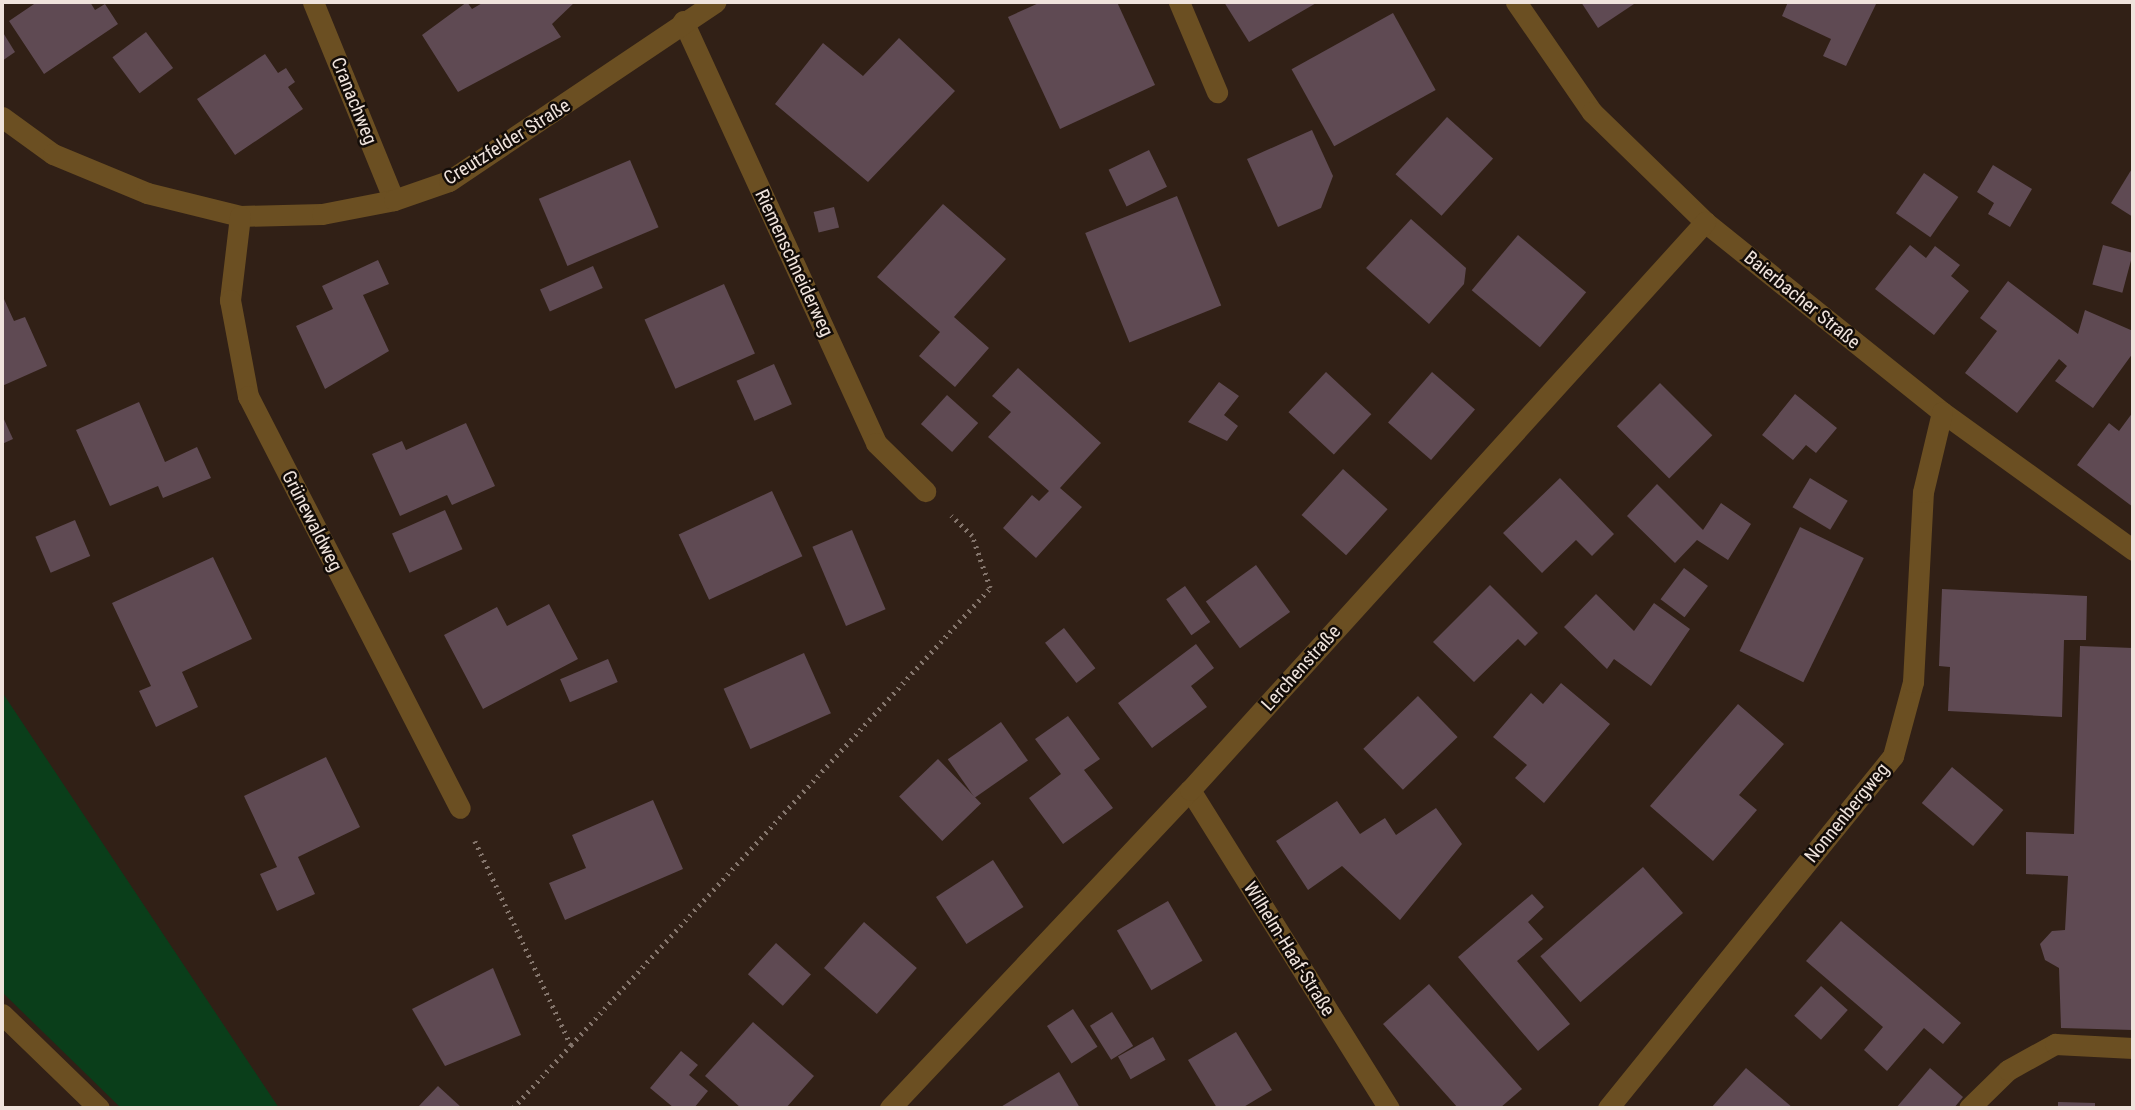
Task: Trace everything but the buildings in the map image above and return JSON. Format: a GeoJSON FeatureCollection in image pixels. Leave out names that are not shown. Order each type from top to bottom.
{"type":"FeatureCollection","features":[{"type":"Feature","properties":{"kind":"street","name":"Cranachweg"},"geometry":{"type":"LineString","coordinates":[[313,2],[394,200]]}},
{"type":"Feature","properties":{"kind":"street","name":"Creutzfelder Straße"},"geometry":{"type":"LineString","coordinates":[[2,117],[53,154],[147,193],[240,216],[322,214],[394,200],[449,181],[550,119],[683,21],[715,2]]}},
{"type":"Feature","properties":{"kind":"street"},"geometry":{"type":"LineString","coordinates":[[1179,2],[1217,92]]}},
{"type":"Feature","properties":{"kind":"street","name":"Baierbacher Straße"},"geometry":{"type":"LineString","coordinates":[[1516,2],[1592,112],[1705,222],[1942,412],[2133,550]]}},
{"type":"Feature","properties":{"kind":"street","name":"Riemenschneiderweg"},"geometry":{"type":"LineString","coordinates":[[683,21],[876,443],[925,491]]}},
{"type":"Feature","properties":{"kind":"street","name":"Grünewaldweg"},"geometry":{"type":"LineString","coordinates":[[240,216],[230,300],[248,396],[460,808]]}},
{"type":"Feature","properties":{"kind":"street","name":"Lerchenstraße"},"geometry":{"type":"LineString","coordinates":[[890,1108],[1190,790],[1705,222]]}},
{"type":"Feature","properties":{"kind":"street","name":"Nonnenbergweg"},"geometry":{"type":"LineString","coordinates":[[1608,1108],[1893,756],[1913,682],[1923,492],[1942,412]]}},
{"type":"Feature","properties":{"kind":"street","name":"Wilhelm-Haaf-Straße"},"geometry":{"type":"LineString","coordinates":[[1190,790],[1389,1108]]}},
{"type":"Feature","properties":{"kind":"street"},"geometry":{"type":"LineString","coordinates":[[2,1014],[99,1108]]}},
{"type":"Feature","properties":{"kind":"street"},"geometry":{"type":"LineString","coordinates":[[1969,1108],[2008,1070],[2055,1044],[2133,1048]]}},
{"type":"Feature","properties":{"kind":"path"},"geometry":{"type":"LineString","coordinates":[[513,1108],[990,588],[972,536],[925,491]]}},
{"type":"Feature","properties":{"kind":"path"},"geometry":{"type":"LineString","coordinates":[[460,808],[571,1045]]}},
{"type":"Feature","properties":{"kind":"green space"},"geometry":{"type":"Polygon","coordinates":[[[2,692],[279,1108],[121,1108],[2,992],[2,692]]]}}]}
